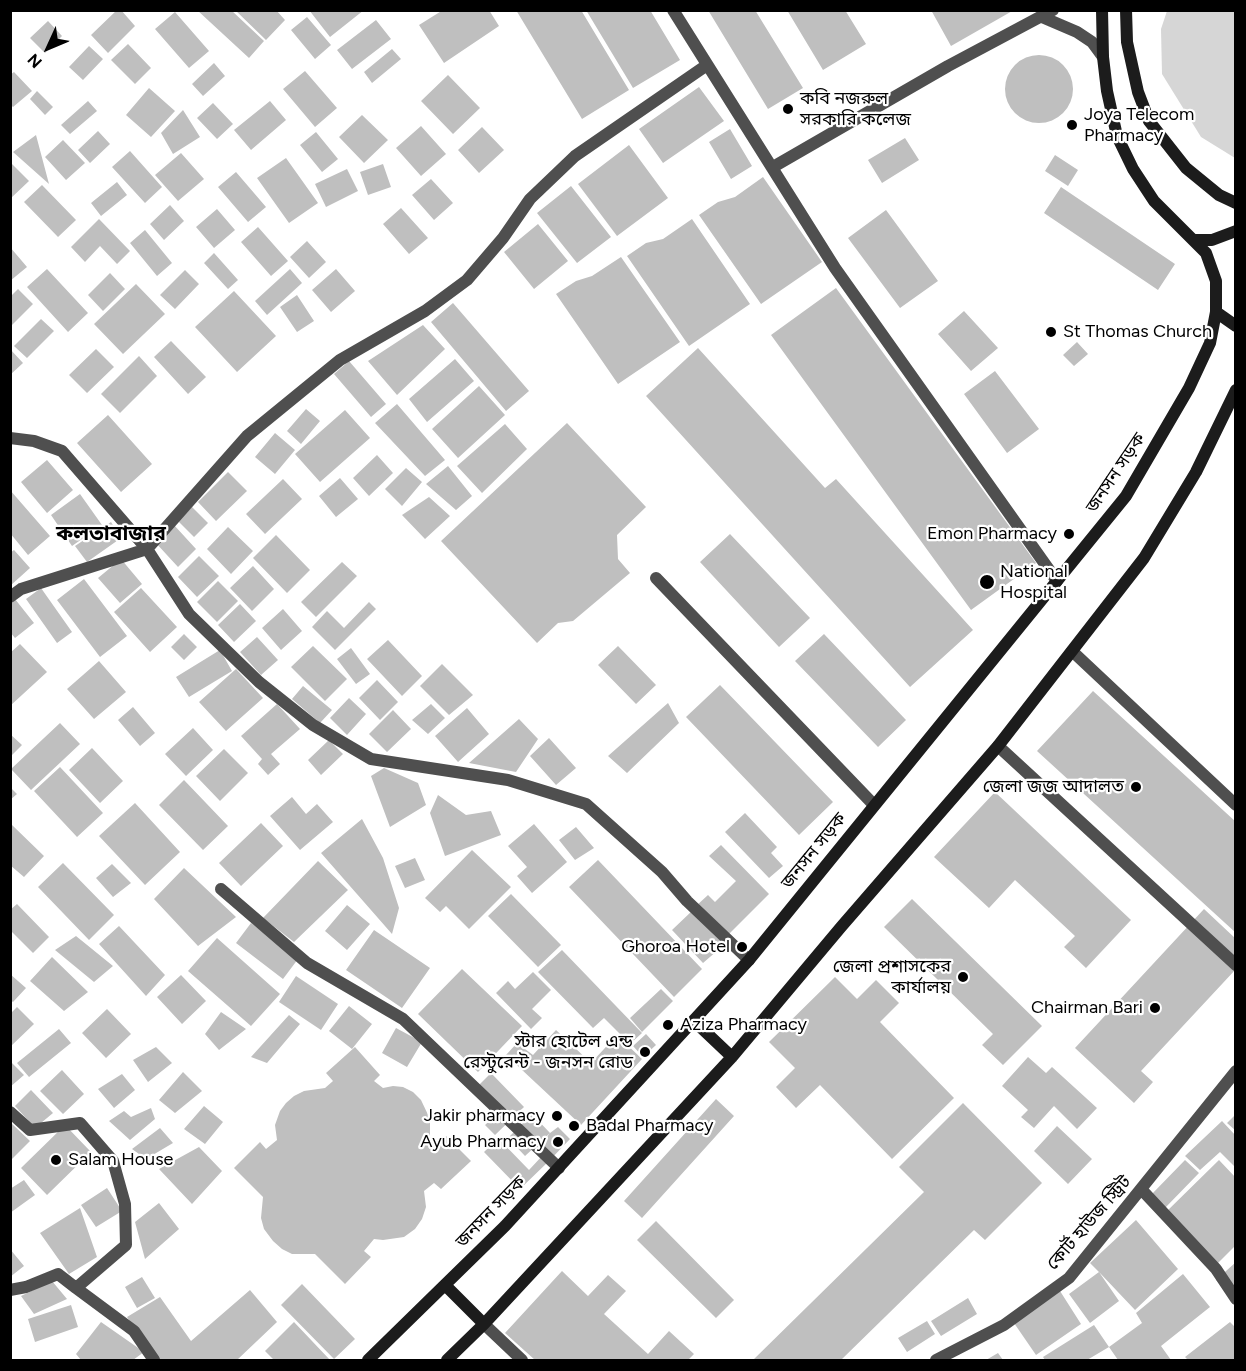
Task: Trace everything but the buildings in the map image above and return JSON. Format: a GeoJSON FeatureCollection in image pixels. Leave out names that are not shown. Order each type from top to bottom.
{"type":"FeatureCollection","features":[{"type":"Feature","properties":{"kind":"main road","name":"জনসন সড়ক"},"geometry":{"type":"LineString","coordinates":[[368,1360],[505,1226],[749,960],[1126,496],[1160,442],[1210,343],[1216,312],[1216,282],[1206,253],[1154,201],[1133,169],[1118,136],[1107,91],[1103,57],[1102,10]]}},
{"type":"Feature","properties":{"kind":"main road"},"geometry":{"type":"LineString","coordinates":[[1126,10],[1127,42],[1138,92],[1149,121],[1186,168],[1219,195],[1236,203]]}},
{"type":"Feature","properties":{"kind":"main road"},"geometry":{"type":"LineString","coordinates":[[1193,240],[1212,240],[1236,231]]}},
{"type":"Feature","properties":{"kind":"main road"},"geometry":{"type":"LineString","coordinates":[[1216,312],[1236,326]]}},
{"type":"Feature","properties":{"kind":"main road"},"geometry":{"type":"LineString","coordinates":[[447,1360],[484,1324],[732,1058],[841,927],[998,746],[1144,558],[1196,472],[1236,390]]}},
{"type":"Feature","properties":{"kind":"main road"},"geometry":{"type":"LineString","coordinates":[[694,1021],[732,1058]]}},
{"type":"Feature","properties":{"kind":"main road"},"geometry":{"type":"LineString","coordinates":[[445,1285],[484,1324]]}},
{"type":"Feature","properties":{"kind":"street"},"geometry":{"type":"LineString","coordinates":[[673,10],[835,268],[1057,581]]}},
{"type":"Feature","properties":{"kind":"street"},"geometry":{"type":"LineString","coordinates":[[773,167],[948,66],[1048,14],[1092,42],[1103,57]]}},
{"type":"Feature","properties":{"kind":"street"},"geometry":{"type":"LineString","coordinates":[[10,597],[21,589],[147,549],[247,436],[340,360],[425,311],[467,280],[503,238],[531,198],[575,156],[707,65]]}},
{"type":"Feature","properties":{"kind":"street"},"geometry":{"type":"LineString","coordinates":[[10,438],[34,441],[62,451],[147,549],[189,614],[259,682],[313,725],[371,759],[508,780],[586,804],[662,872],[687,901],[749,960]]}},
{"type":"Feature","properties":{"kind":"street"},"geometry":{"type":"LineString","coordinates":[[656,578],[874,805]]}},
{"type":"Feature","properties":{"kind":"street"},"geometry":{"type":"LineString","coordinates":[[1072,651],[1236,805]]}},
{"type":"Feature","properties":{"kind":"street"},"geometry":{"type":"LineString","coordinates":[[998,746],[1236,965]]}},
{"type":"Feature","properties":{"kind":"street"},"geometry":{"type":"LineString","coordinates":[[221,889],[308,963],[403,1019],[559,1168]]}},
{"type":"Feature","properties":{"kind":"street","name":"কোর্ট হাউজ স্ট্রিট"},"geometry":{"type":"LineString","coordinates":[[936,1360],[1004,1325],[1069,1278],[1236,1071]]}},
{"type":"Feature","properties":{"kind":"street"},"geometry":{"type":"LineString","coordinates":[[10,1112],[30,1130],[80,1123],[112,1161],[125,1204],[126,1245],[76,1288]]}},
{"type":"Feature","properties":{"kind":"street"},"geometry":{"type":"LineString","coordinates":[[1142,1190],[1216,1269],[1236,1299]]}},
{"type":"Feature","properties":{"kind":"street"},"geometry":{"type":"LineString","coordinates":[[10,1290],[26,1287],[58,1274],[134,1331],[154,1360]]}},
{"type":"Feature","properties":{"kind":"street"},"geometry":{"type":"LineString","coordinates":[[484,1324],[522,1360]]}},
{"type":"Feature","properties":{"kind":"shaded area"},"geometry":{"type":"Polygon","coordinates":[[[1167,11],[1235,11],[1235,158],[1201,137],[1162,74],[1161,29],[1167,11]]]}},
{"type":"Feature","properties":{"kind":"place","name":"কবি নজরুল সরকারি কলেজ"},"geometry":{"type":"Point","coordinates":[788,109]}},
{"type":"Feature","properties":{"kind":"place","name":"Joya Telecom Pharmacy"},"geometry":{"type":"Point","coordinates":[1072,125]}},
{"type":"Feature","properties":{"kind":"place","name":"St Thomas Church"},"geometry":{"type":"Point","coordinates":[1051,332]}},
{"type":"Feature","properties":{"kind":"place","name":"Emon Pharmacy"},"geometry":{"type":"Point","coordinates":[1069,534]}},
{"type":"Feature","properties":{"kind":"place","name":"National Hospital"},"geometry":{"type":"Point","coordinates":[987,582]}},
{"type":"Feature","properties":{"kind":"place","name":"জেলা জজ আদালত"},"geometry":{"type":"Point","coordinates":[1136,787]}},
{"type":"Feature","properties":{"kind":"place","name":"Ghoroa Hotel"},"geometry":{"type":"Point","coordinates":[742,947]}},
{"type":"Feature","properties":{"kind":"place","name":"জেলা প্রশাসকের কার্যালয়"},"geometry":{"type":"Point","coordinates":[963,977]}},
{"type":"Feature","properties":{"kind":"place","name":"Chairman Bari"},"geometry":{"type":"Point","coordinates":[1155,1008]}},
{"type":"Feature","properties":{"kind":"place","name":"Aziza Pharmacy"},"geometry":{"type":"Point","coordinates":[668,1025]}},
{"type":"Feature","properties":{"kind":"place","name":"স্টার হোটেল এন্ড রেস্টুরেন্ট - জনসন রোড"},"geometry":{"type":"Point","coordinates":[645,1052]}},
{"type":"Feature","properties":{"kind":"place","name":"Jakir pharmacy"},"geometry":{"type":"Point","coordinates":[557,1116]}},
{"type":"Feature","properties":{"kind":"place","name":"Badal Pharmacy"},"geometry":{"type":"Point","coordinates":[574,1126]}},
{"type":"Feature","properties":{"kind":"place","name":"Ayub Pharmacy"},"geometry":{"type":"Point","coordinates":[558,1142]}},
{"type":"Feature","properties":{"kind":"place","name":"Salam House"},"geometry":{"type":"Point","coordinates":[56,1160]}},
{"type":"Feature","properties":{"kind":"district","name":"কলতাবাজার"},"geometry":{"type":"Point","coordinates":[111,534]}}]}
